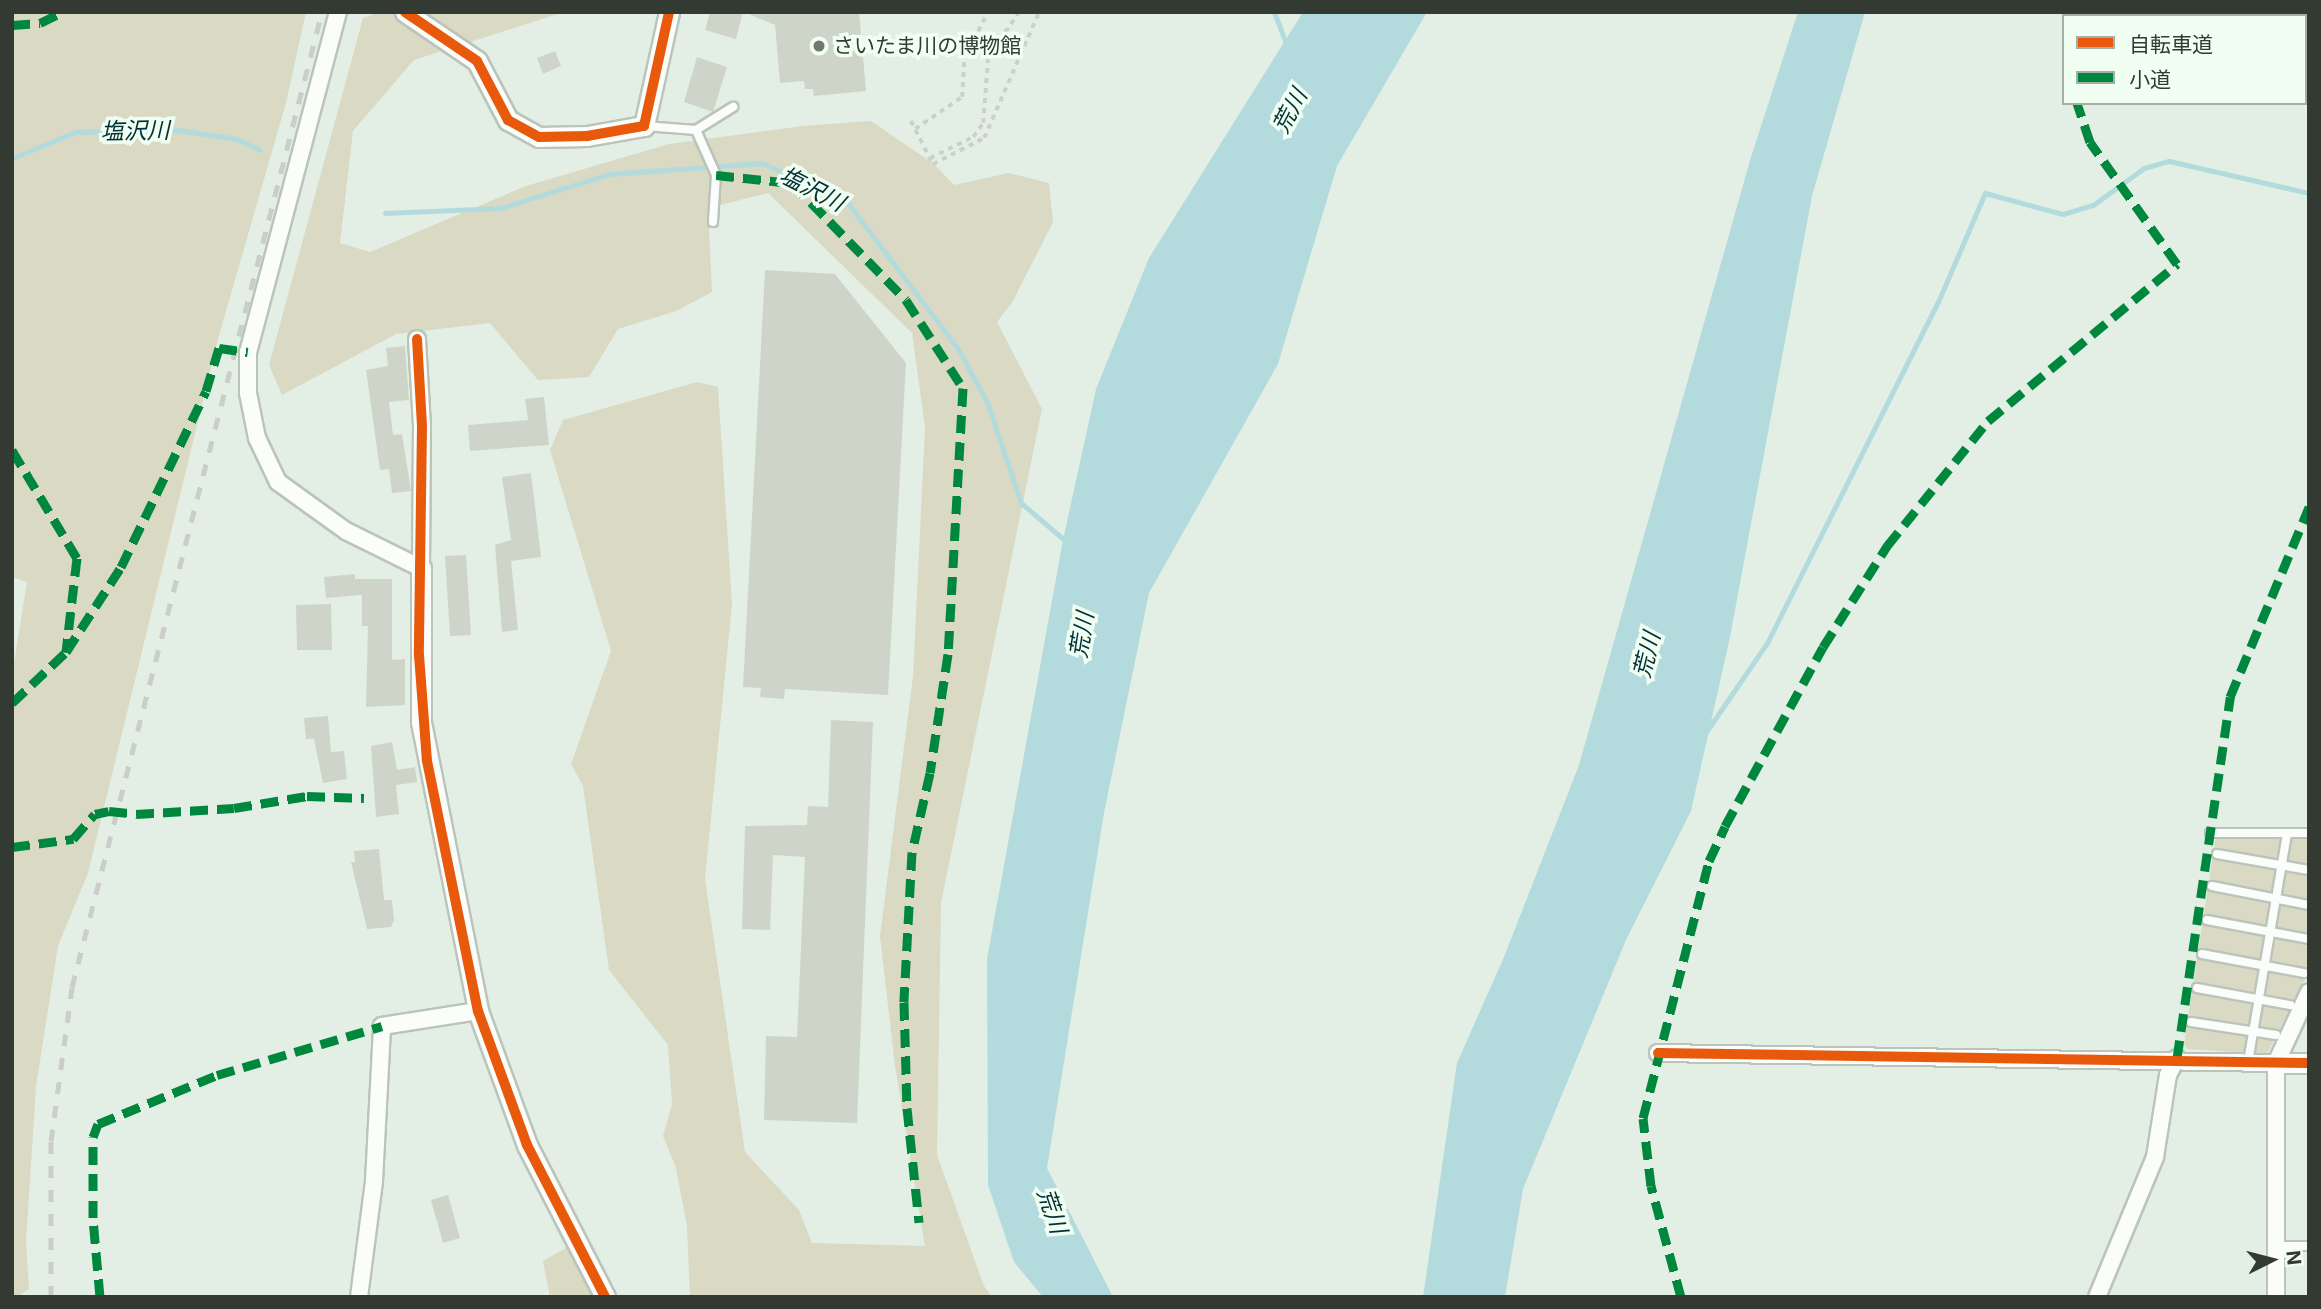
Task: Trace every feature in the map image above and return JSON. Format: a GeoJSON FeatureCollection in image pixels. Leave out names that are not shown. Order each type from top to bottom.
{"type":"FeatureCollection","features":[{"type":"Feature","properties":{"kind":"street"},"geometry":{"type":"LineString","coordinates":[[338,12],[248,352],[248,393],[257,438],[278,482],[346,531],[421,568]]}},
{"type":"Feature","properties":{"kind":"street"},"geometry":{"type":"LineString","coordinates":[[405,12],[477,61],[508,120],[539,137],[587,136],[644,126],[669,12]]}},
{"type":"Feature","properties":{"kind":"street"},"geometry":{"type":"LineString","coordinates":[[417,339],[422,426],[421,722],[478,1011],[527,1145],[605,1297]]}},
{"type":"Feature","properties":{"kind":"street"},"geometry":{"type":"LineString","coordinates":[[2276,1297],[2276,1063],[2309,992]]}},
{"type":"Feature","properties":{"kind":"street"},"geometry":{"type":"LineString","coordinates":[[359,1297],[374,1181],[382,1026],[478,1011]]}},
{"type":"Feature","properties":{"kind":"street"},"geometry":{"type":"LineString","coordinates":[[1658,1053],[2177,1058],[2309,1063]]}},
{"type":"Feature","properties":{"kind":"street"},"geometry":{"type":"LineString","coordinates":[[2097,1297],[2155,1157],[2168,1075],[2177,1058]]}},
{"type":"Feature","properties":{"kind":"lane"},"geometry":{"type":"LineString","coordinates":[[644,126],[696,130],[733,107]]}},
{"type":"Feature","properties":{"kind":"lane"},"geometry":{"type":"LineString","coordinates":[[696,130],[716,175],[713,222]]}},
{"type":"Feature","properties":{"kind":"lane"},"geometry":{"type":"LineString","coordinates":[[2210,833],[2309,833]]}},
{"type":"Feature","properties":{"kind":"lane"},"geometry":{"type":"LineString","coordinates":[[2248,1062],[2287,833]]}},
{"type":"Feature","properties":{"kind":"lane"},"geometry":{"type":"LineString","coordinates":[[2217,854],[2309,870]]}},
{"type":"Feature","properties":{"kind":"lane"},"geometry":{"type":"LineString","coordinates":[[2212,886],[2309,905]]}},
{"type":"Feature","properties":{"kind":"lane"},"geometry":{"type":"LineString","coordinates":[[2207,920],[2309,939]]}},
{"type":"Feature","properties":{"kind":"lane"},"geometry":{"type":"LineString","coordinates":[[2202,954],[2304,972]]}},
{"type":"Feature","properties":{"kind":"lane"},"geometry":{"type":"LineString","coordinates":[[2197,988],[2290,1005]]}},
{"type":"Feature","properties":{"kind":"lane"},"geometry":{"type":"LineString","coordinates":[[2191,1022],[2276,1035]]}},
{"type":"Feature","properties":{"kind":"lane"},"geometry":{"type":"LineString","coordinates":[[2276,1246],[2309,1246]]}},
{"type":"Feature","properties":{"kind":"path"},"geometry":{"type":"LineString","coordinates":[[915,129],[962,97],[964,58],[988,12]]}},
{"type":"Feature","properties":{"kind":"path"},"geometry":{"type":"LineString","coordinates":[[930,158],[973,137],[984,123],[988,57],[1018,12]]}},
{"type":"Feature","properties":{"kind":"path"},"geometry":{"type":"LineString","coordinates":[[911,121],[933,164],[984,138],[1039,12]]}},
{"type":"Feature","properties":{"kind":"green space"},"geometry":{"type":"Polygon","coordinates":[[[12,12],[306,12],[286,103],[218,339],[88,873],[58,946],[36,1086],[26,1242],[29,1289],[17,1297],[12,1297],[12,676],[27,582],[12,577],[12,12]]]}},
{"type":"Feature","properties":{"kind":"green space"},"geometry":{"type":"Polygon","coordinates":[[[381,12],[564,12],[414,60],[353,131],[340,243],[370,252],[526,186],[669,144],[802,126],[871,121],[934,164],[954,185],[1009,173],[1049,183],[1053,222],[1013,301],[997,322],[1042,409],[941,903],[937,1155],[984,1286],[992,1297],[690,1297],[687,1226],[676,1168],[663,1136],[672,1104],[668,1045],[609,970],[583,786],[571,764],[611,651],[550,450],[563,420],[697,382],[718,387],[732,604],[705,879],[745,1152],[799,1210],[812,1243],[925,1246],[895,1066],[880,936],[913,676],[925,428],[912,333],[768,193],[708,208],[712,292],[676,311],[618,329],[589,377],[538,380],[490,323],[396,334],[282,395],[269,365],[363,18],[381,12]]]}},
{"type":"Feature","properties":{"kind":"green space"},"geometry":{"type":"Polygon","coordinates":[[[2217,829],[2309,829],[2309,971],[2267,1054],[2187,1049],[2184,1044],[2217,829]]]}},
{"type":"Feature","properties":{"kind":"green space"},"geometry":{"type":"Polygon","coordinates":[[[569,1246],[593,1297],[550,1297],[543,1261],[569,1246]]]}},
{"type":"Feature","properties":{"kind":"water","name":"荒川"},"geometry":{"type":"Polygon","coordinates":[[[1303,12],[1427,12],[1337,166],[1278,364],[1149,593],[1104,813],[1047,1168],[1113,1297],[1043,1297],[1014,1262],[988,1185],[987,959],[1063,540],[1096,389],[1149,258],[1303,12]]]}},
{"type":"Feature","properties":{"kind":"water","name":"荒川"},"geometry":{"type":"Polygon","coordinates":[[[1798,12],[1865,12],[1812,196],[1730,637],[1691,811],[1626,940],[1523,1189],[1505,1297],[1423,1297],[1457,1063],[1504,957],[1579,765],[1751,157],[1798,12]]]}},
{"type":"Feature","properties":{"kind":"building"},"geometry":{"type":"Polygon","coordinates":[[[710,12],[743,12],[736,39],[705,30],[710,12]]]}},
{"type":"Feature","properties":{"kind":"building","name":"さいたま川の博物館"},"geometry":{"type":"Polygon","coordinates":[[[744,12],[859,12],[866,91],[814,96],[813,89],[805,89],[804,81],[780,83],[775,25],[744,12]]]}},
{"type":"Feature","properties":{"kind":"building"},"geometry":{"type":"Polygon","coordinates":[[[555,51],[561,66],[543,74],[537,58],[555,51]]]}},
{"type":"Feature","properties":{"kind":"building"},"geometry":{"type":"Polygon","coordinates":[[[697,57],[727,67],[713,112],[684,102],[697,57]]]}},
{"type":"Feature","properties":{"kind":"building"},"geometry":{"type":"Polygon","coordinates":[[[765,270],[835,274],[906,363],[888,695],[785,689],[784,699],[760,697],[761,688],[743,687],[765,270]]]}},
{"type":"Feature","properties":{"kind":"building"},"geometry":{"type":"Polygon","coordinates":[[[405,346],[409,400],[389,402],[393,435],[402,434],[411,491],[392,493],[389,469],[380,470],[366,370],[388,366],[386,348],[405,346]]]}},
{"type":"Feature","properties":{"kind":"building"},"geometry":{"type":"Polygon","coordinates":[[[544,397],[549,445],[470,451],[468,425],[528,420],[525,399],[544,397]]]}},
{"type":"Feature","properties":{"kind":"building"},"geometry":{"type":"Polygon","coordinates":[[[531,473],[541,557],[511,561],[518,630],[502,632],[495,545],[511,540],[502,477],[531,473]]]}},
{"type":"Feature","properties":{"kind":"building"},"geometry":{"type":"Polygon","coordinates":[[[466,555],[471,635],[450,636],[445,556],[466,555]]]}},
{"type":"Feature","properties":{"kind":"building"},"geometry":{"type":"Polygon","coordinates":[[[355,574],[355,579],[392,579],[392,660],[405,659],[405,705],[366,707],[368,626],[362,626],[362,595],[326,598],[324,577],[355,574]]]}},
{"type":"Feature","properties":{"kind":"building"},"geometry":{"type":"Polygon","coordinates":[[[331,604],[332,650],[297,650],[296,605],[331,604]]]}},
{"type":"Feature","properties":{"kind":"building"},"geometry":{"type":"Polygon","coordinates":[[[328,716],[331,752],[344,751],[347,779],[323,783],[314,739],[306,739],[304,718],[328,716]]]}},
{"type":"Feature","properties":{"kind":"building"},"geometry":{"type":"Polygon","coordinates":[[[831,720],[873,722],[857,1123],[764,1120],[766,1036],[797,1037],[805,857],[773,855],[770,930],[742,929],[745,826],[807,825],[808,806],[828,807],[831,720]]]}},
{"type":"Feature","properties":{"kind":"building"},"geometry":{"type":"Polygon","coordinates":[[[392,742],[397,770],[415,767],[417,782],[396,785],[399,814],[376,817],[371,746],[392,742]]]}},
{"type":"Feature","properties":{"kind":"building"},"geometry":{"type":"Polygon","coordinates":[[[379,849],[384,900],[392,900],[394,920],[391,927],[367,929],[351,862],[355,862],[354,851],[379,849]]]}},
{"type":"Feature","properties":{"kind":"building"},"geometry":{"type":"Polygon","coordinates":[[[448,1195],[460,1238],[443,1243],[431,1200],[448,1195]]]}},
{"type":"Feature","properties":{"kind":"waterway"},"geometry":{"type":"LineString","coordinates":[[1274,12],[1288,49]]}},
{"type":"Feature","properties":{"kind":"waterway","name":"塩沢川"},"geometry":{"type":"LineString","coordinates":[[12,158],[75,132],[178,130],[237,139],[260,150]]}},
{"type":"Feature","properties":{"kind":"waterway"},"geometry":{"type":"LineString","coordinates":[[1706,732],[1767,643],[1938,302],[1985,193],[2063,214],[2093,205],[2144,168],[2169,161],[2309,193]]}},
{"type":"Feature","properties":{"kind":"waterway","name":"塩沢川"},"geometry":{"type":"LineString","coordinates":[[385,213],[501,208],[609,174],[762,163],[847,202],[958,349],[987,402],[1021,503],[1068,543]]}},
{"type":"Feature","properties":{"kind":"railway"},"geometry":{"type":"LineString","coordinates":[[51,1297],[51,1141],[72,987],[322,12]]}},
{"type":"Feature","properties":{"kind":"marked path"},"geometry":{"type":"LineString","coordinates":[[12,25],[40,23],[63,12]]}},
{"type":"Feature","properties":{"kind":"marked path"},"geometry":{"type":"LineString","coordinates":[[1681,1297],[1651,1186],[1643,1118],[1709,861],[1725,826],[1823,647],[1887,546],[1988,421],[2177,264],[2090,142],[2078,105]]}},
{"type":"Feature","properties":{"kind":"marked path"},"geometry":{"type":"LineString","coordinates":[[716,175],[792,183],[906,300],[963,388],[948,654],[930,773],[912,852],[904,1002],[907,1108],[919,1222]]}},
{"type":"Feature","properties":{"kind":"marked path"},"geometry":{"type":"LineString","coordinates":[[12,703],[66,652],[121,567],[206,391],[219,348],[248,352]]}},
{"type":"Feature","properties":{"kind":"marked path"},"geometry":{"type":"LineString","coordinates":[[12,450],[77,558],[66,652]]}},
{"type":"Feature","properties":{"kind":"marked path"},"geometry":{"type":"LineString","coordinates":[[2177,1058],[2230,697],[2309,507]]}},
{"type":"Feature","properties":{"kind":"marked path"},"geometry":{"type":"LineString","coordinates":[[12,847],[73,839],[95,814],[109,811],[136,814],[234,808],[307,796],[364,798]]}},
{"type":"Feature","properties":{"kind":"marked path"},"geometry":{"type":"LineString","coordinates":[[100,1297],[93,1218],[93,1137],[98,1124],[217,1075],[382,1026]]}},
{"type":"Feature","properties":{"kind":"cycle path"},"geometry":{"type":"LineString","coordinates":[[405,12],[477,61],[508,120],[539,137],[587,136],[644,126],[669,12]]}},
{"type":"Feature","properties":{"kind":"cycle path"},"geometry":{"type":"LineString","coordinates":[[417,339],[422,426],[419,655],[427,761],[478,1011],[527,1145],[605,1297]]}},
{"type":"Feature","properties":{"kind":"cycle path"},"geometry":{"type":"LineString","coordinates":[[1658,1053],[2309,1063]]}},
{"type":"Feature","properties":{"kind":"place","name":"さいたま川の博物館"},"geometry":{"type":"Point","coordinates":[819,46]}}]}
